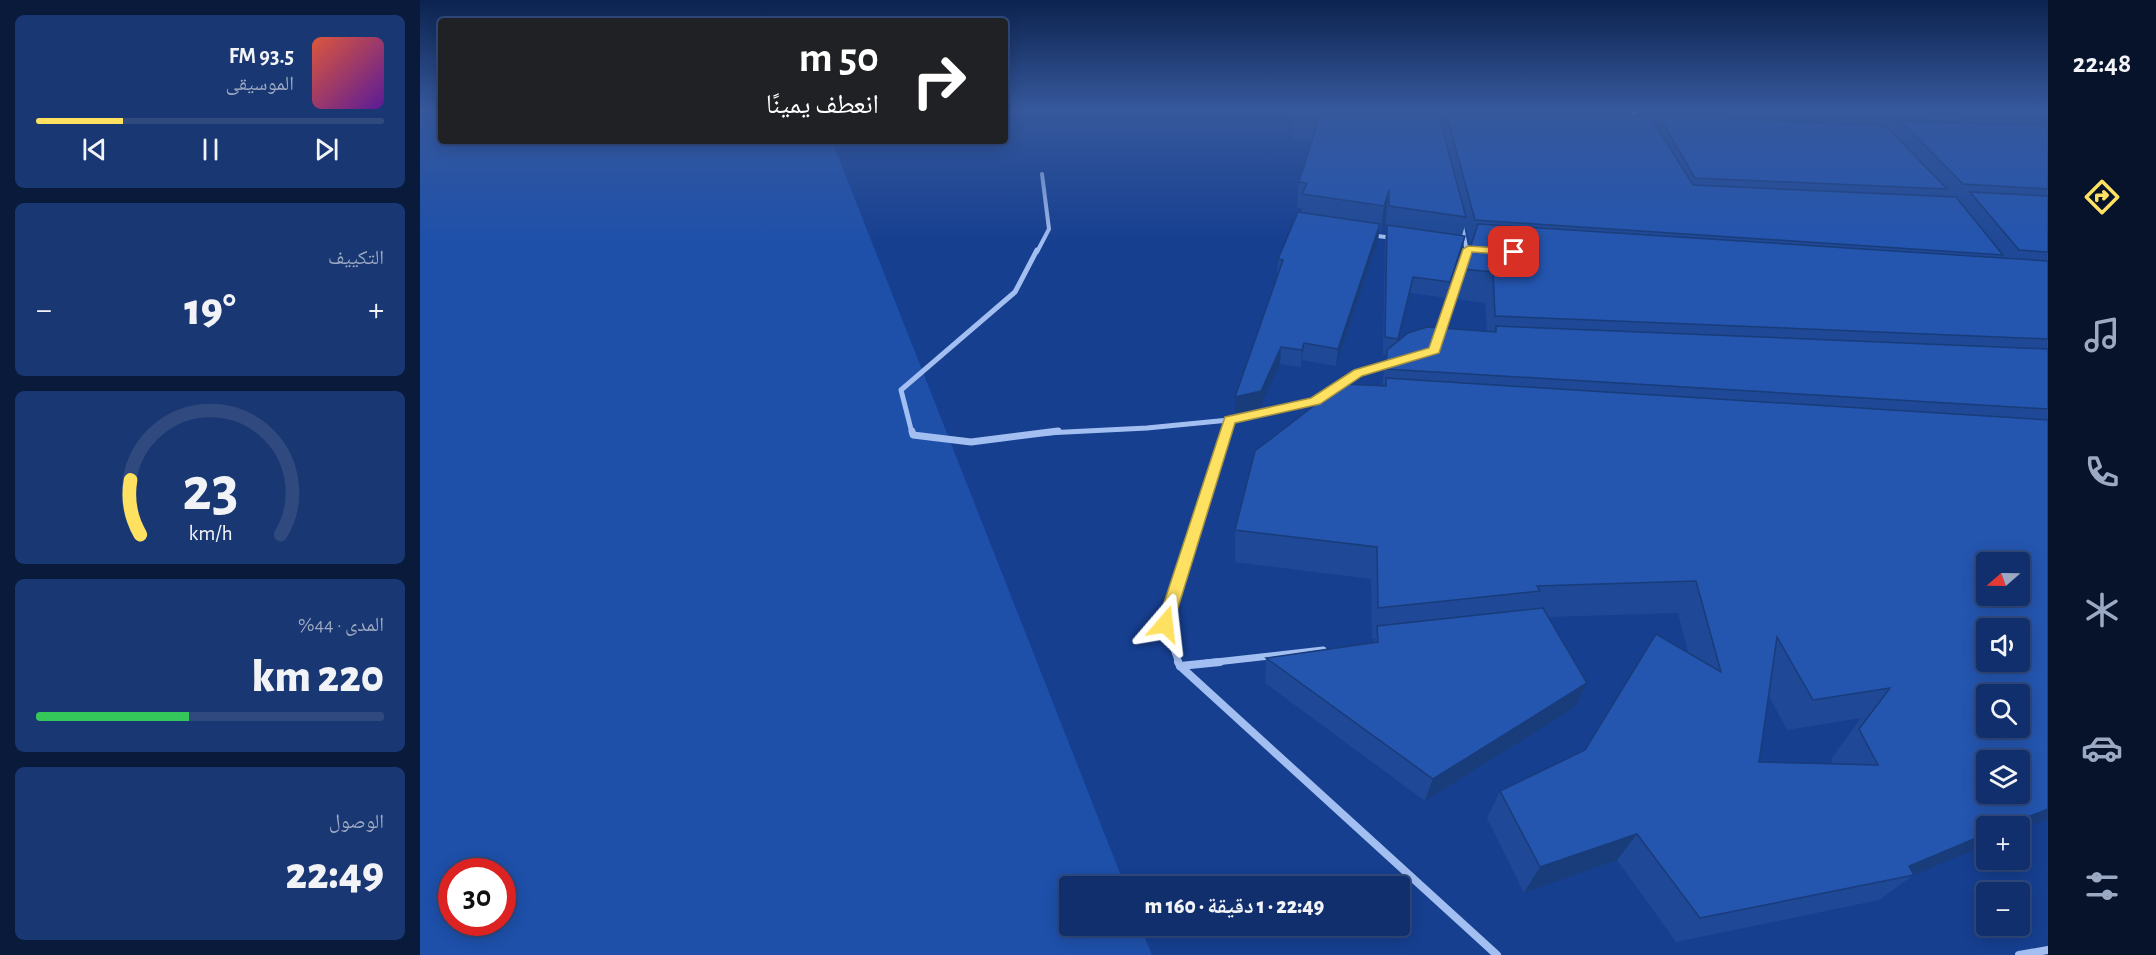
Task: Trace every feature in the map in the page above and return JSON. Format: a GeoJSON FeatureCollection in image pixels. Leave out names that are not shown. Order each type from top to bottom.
{"type":"FeatureCollection","features":[{"type":"Feature","properties":{"kind":"street"},"geometry":{"type":"LineString","coordinates":[[1042,174],[1049,229],[1016,292],[901,390],[913,435],[971,442],[1061,431],[1147,428],[1229,420],[1315,401],[1327,402]]}},
{"type":"Feature","properties":{"kind":"street"},"geometry":{"type":"LineString","coordinates":[[1438,339],[1468,249],[1459,214]]}},
{"type":"Feature","properties":{"kind":"street"},"geometry":{"type":"LineString","coordinates":[[1363,234],[1398,239]]}},
{"type":"Feature","properties":{"kind":"street"},"geometry":{"type":"LineString","coordinates":[[1456,247],[1479,249]]}},
{"type":"Feature","properties":{"kind":"street"},"geometry":{"type":"LineString","coordinates":[[1315,401],[1358,373],[1402,360]]}},
{"type":"Feature","properties":{"kind":"street"},"geometry":{"type":"LineString","coordinates":[[1229,420],[1165,624],[1180,666],[1497,955]]}},
{"type":"Feature","properties":{"kind":"street"},"geometry":{"type":"LineString","coordinates":[[1180,666],[1335,649]]}},
{"type":"Feature","properties":{"kind":"street"},"geometry":{"type":"LineString","coordinates":[[2019,955],[2048,950]]}},
{"type":"Feature","properties":{"kind":"shaded area"},"geometry":{"type":"Polygon","coordinates":[[[420,154],[837,154],[1121,876],[1059,876],[1059,936],[1144,936],[1152,955],[420,955],[420,154]]]}},
{"type":"Feature","properties":{"kind":"building"},"geometry":{"type":"Polygon","coordinates":[[[1308,154],[1449,154],[1466,217],[1389,206],[1389,190],[1384,206],[1302,194],[1307,183],[1299,182],[1308,154]]]}},
{"type":"Feature","properties":{"kind":"building"},"geometry":{"type":"Polygon","coordinates":[[[1457,154],[1673,154],[1693,185],[1956,197],[2003,255],[1475,220],[1457,154]]]}},
{"type":"Feature","properties":{"kind":"building"},"geometry":{"type":"Polygon","coordinates":[[[1681,154],[1913,154],[1947,189],[1695,178],[1681,154]]]}},
{"type":"Feature","properties":{"kind":"building"},"geometry":{"type":"Polygon","coordinates":[[[1933,154],[2048,154],[2048,189],[1963,184],[1933,154]]]}},
{"type":"Feature","properties":{"kind":"building"},"geometry":{"type":"Polygon","coordinates":[[[1970,192],[2048,196],[2048,252],[2019,250],[1970,192]]]}},
{"type":"Feature","properties":{"kind":"building"},"geometry":{"type":"Polygon","coordinates":[[[1298,212],[1380,224],[1338,349],[1304,343],[1302,350],[1281,347],[1261,391],[1235,397],[1283,260],[1278,259],[1298,212]]]}},
{"type":"Feature","properties":{"kind":"building"},"geometry":{"type":"Polygon","coordinates":[[[1478,224],[2048,261],[2048,339],[1495,316],[1493,272],[1463,269],[1478,224]]]}},
{"type":"Feature","properties":{"kind":"building"},"geometry":{"type":"Polygon","coordinates":[[[1387,225],[1465,236],[1450,282],[1413,277],[1398,339],[1385,337],[1387,225]]]}},
{"type":"Feature","properties":{"kind":"building"},"geometry":{"type":"Polygon","coordinates":[[[1496,326],[2048,349],[2048,409],[1386,369],[1387,350],[1408,333],[1427,327],[1496,332],[1496,326]]]}},
{"type":"Feature","properties":{"kind":"building"},"geometry":{"type":"Polygon","coordinates":[[[1386,378],[2048,420],[2048,809],[2030,816],[1976,816],[1976,838],[1909,866],[1914,875],[1700,918],[1637,834],[1540,867],[1500,791],[1585,750],[1656,634],[1721,672],[1696,581],[1537,586],[1540,591],[1378,608],[1377,547],[1235,530],[1255,451],[1342,384],[1386,386],[1386,378]],[[1777,637],[1759,762],[1878,765],[1859,729],[1890,688],[1813,700],[1777,637]]]}},
{"type":"Feature","properties":{"kind":"building"},"geometry":{"type":"Polygon","coordinates":[[[1543,608],[1587,683],[1433,779],[1266,658],[1378,642],[1377,626],[1543,608]]]}},
{"type":"Feature","properties":{"kind":"route"},"geometry":{"type":"LineString","coordinates":[[1165,624],[1229,420],[1315,401],[1358,373],[1434,350],[1468,249],[1514,252]]}}]}
